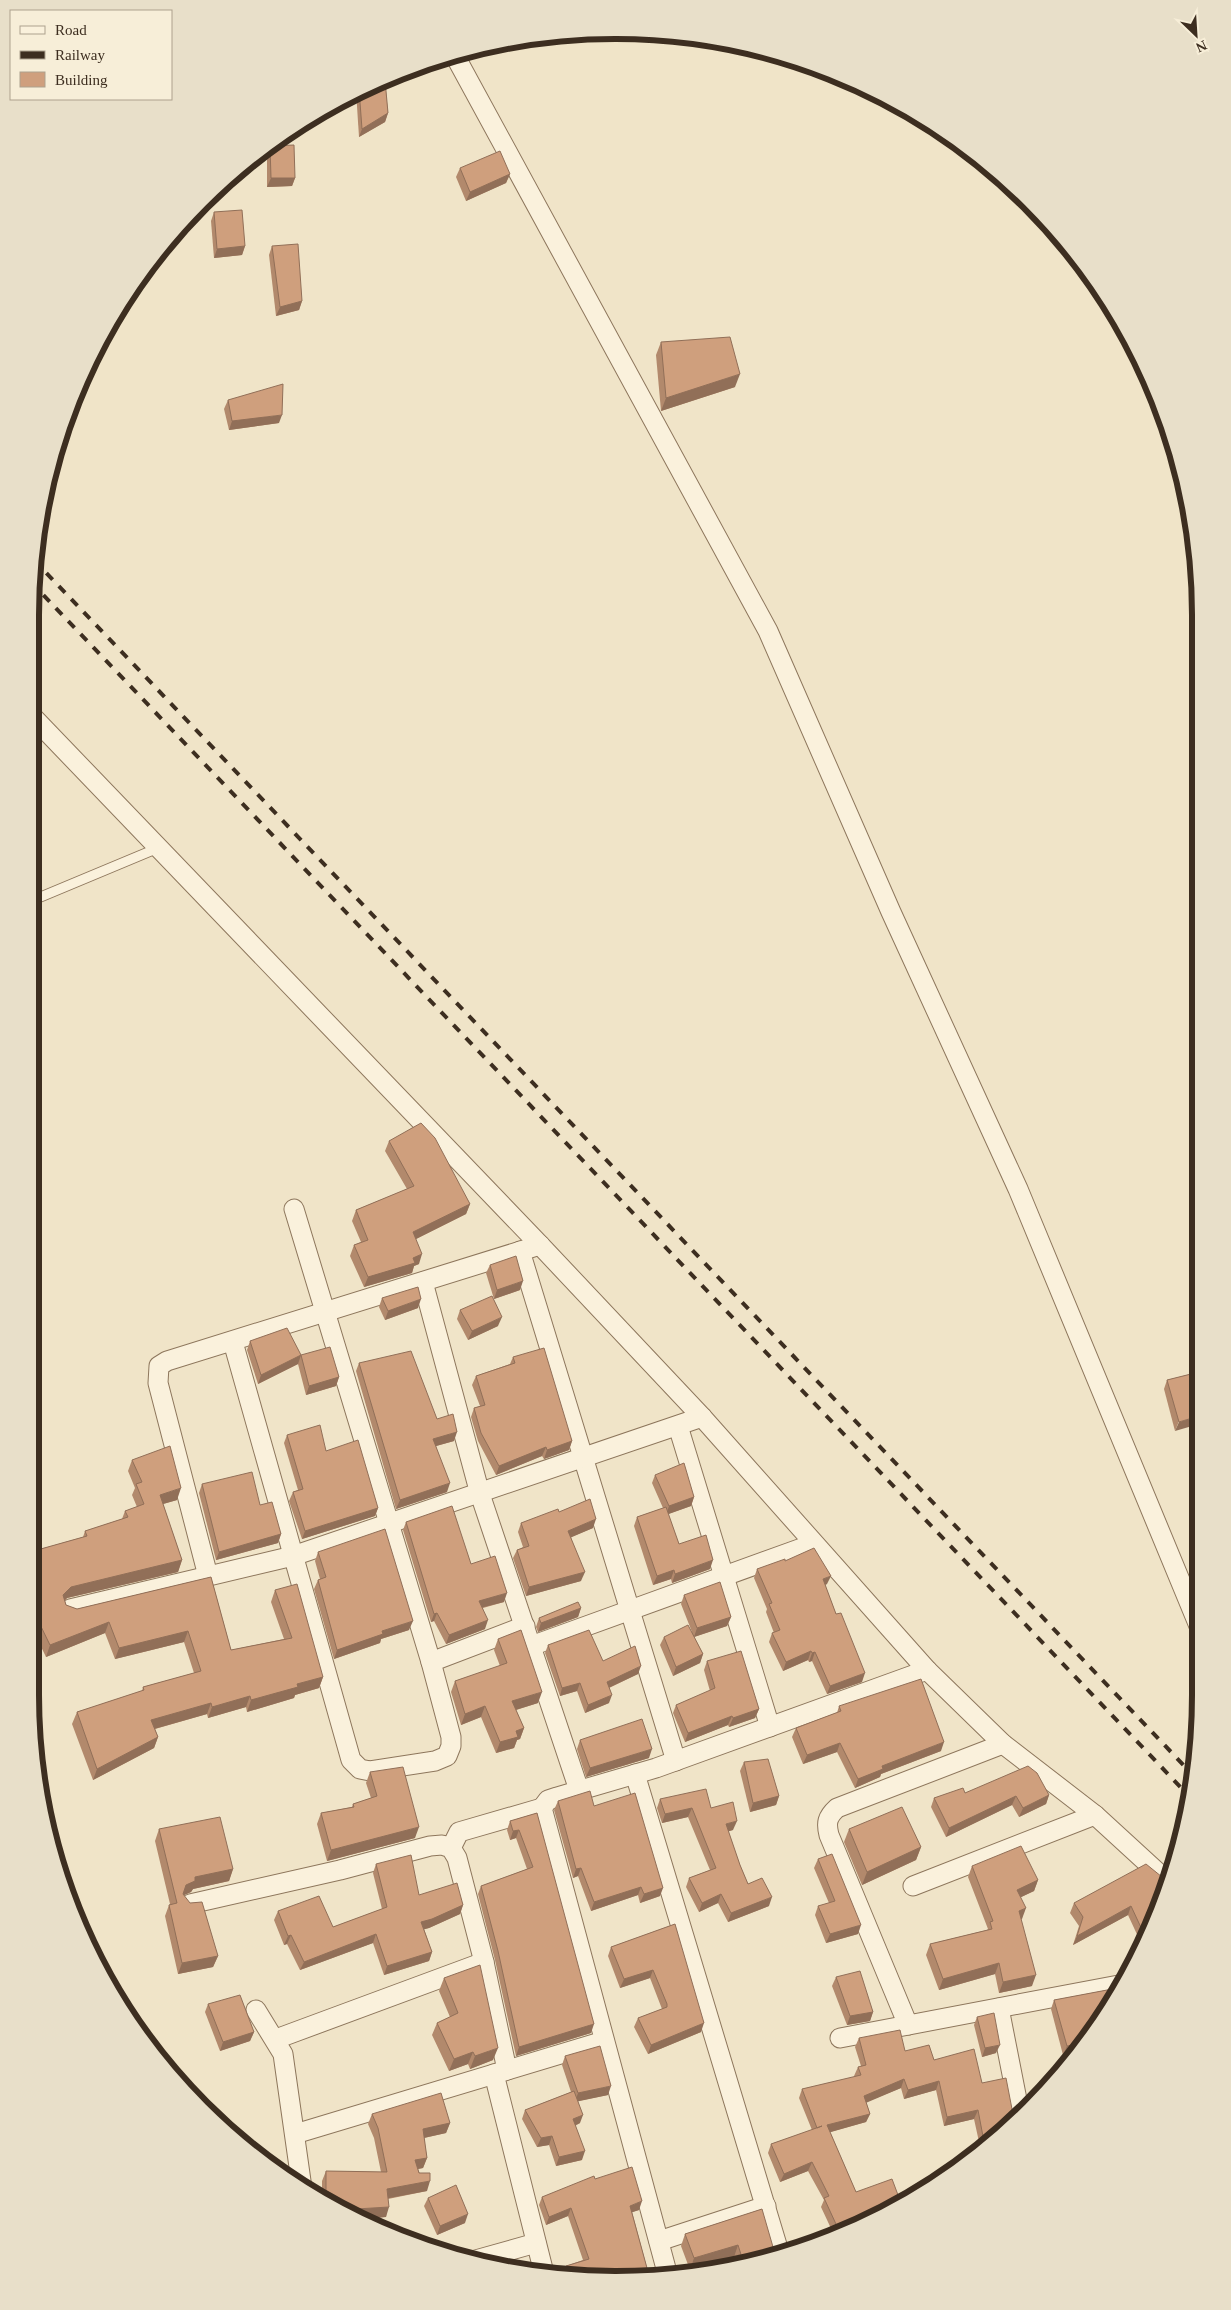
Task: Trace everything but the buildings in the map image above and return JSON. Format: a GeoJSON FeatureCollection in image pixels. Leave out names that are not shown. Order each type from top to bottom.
{"type":"FeatureCollection","features":[{"type":"Feature","properties":{"kind":"street"},"geometry":{"type":"LineString","coordinates":[[458,61],[771,637],[891,912],[1018,1189],[1192,1609]]}},
{"type":"Feature","properties":{"kind":"street"},"geometry":{"type":"LineString","coordinates":[[39,723],[540,1245],[702,1417],[927,1670],[1003,1744],[1095,1815],[1163,1877]]}},
{"type":"Feature","properties":{"kind":"street"},"geometry":{"type":"LineString","coordinates":[[233,1342],[351,1760],[360,1769],[370,1771],[435,1760],[447,1756],[452,1737],[294,1209]]}},
{"type":"Feature","properties":{"kind":"street"},"geometry":{"type":"LineString","coordinates":[[208,1576],[157,1375],[159,1366],[167,1361],[540,1245]]}},
{"type":"Feature","properties":{"kind":"street"},"geometry":{"type":"LineString","coordinates":[[520,1251],[676,1761]]}},
{"type":"Feature","properties":{"kind":"street"},"geometry":{"type":"LineString","coordinates":[[423,1282],[480,1494],[579,1790]]}},
{"type":"Feature","properties":{"kind":"street"},"geometry":{"type":"LineString","coordinates":[[70,1609],[293,1556],[702,1417]]}},
{"type":"Feature","properties":{"kind":"street"},"geometry":{"type":"LineString","coordinates":[[678,1426],[770,1727]]}},
{"type":"Feature","properties":{"kind":"street"},"geometry":{"type":"LineString","coordinates":[[531,1646],[813,1544]]}},
{"type":"Feature","properties":{"kind":"street"},"geometry":{"type":"LineString","coordinates":[[431,1662],[525,1626]]}},
{"type":"Feature","properties":{"kind":"street"},"geometry":{"type":"LineString","coordinates":[[451,1848],[459,1832],[542,1808],[548,1800],[676,1761],[927,1670]]}},
{"type":"Feature","properties":{"kind":"street"},"geometry":{"type":"LineString","coordinates":[[908,2025],[829,1835],[827,1826],[829,1816],[837,1808],[1003,1744]]}},
{"type":"Feature","properties":{"kind":"street"},"geometry":{"type":"LineString","coordinates":[[635,1774],[778,2248]]}},
{"type":"Feature","properties":{"kind":"street"},"geometry":{"type":"LineString","coordinates":[[542,1808],[666,2269]]}},
{"type":"Feature","properties":{"kind":"street"},"geometry":{"type":"LineString","coordinates":[[914,1886],[1095,1815]]}},
{"type":"Feature","properties":{"kind":"street"},"geometry":{"type":"LineString","coordinates":[[190,1904],[340,1870],[430,1846],[442,1844],[451,1848],[457,1858],[484,1962],[500,2072],[542,2266]]}},
{"type":"Feature","properties":{"kind":"street"},"geometry":{"type":"LineString","coordinates":[[276,2039],[484,1962]]}},
{"type":"Feature","properties":{"kind":"street"},"geometry":{"type":"LineString","coordinates":[[840,2038],[1113,1986]]}},
{"type":"Feature","properties":{"kind":"street"},"geometry":{"type":"LineString","coordinates":[[999,2008],[1018,2106]]}},
{"type":"Feature","properties":{"kind":"street"},"geometry":{"type":"LineString","coordinates":[[256,2010],[276,2039],[285,2064],[301,2178]]}},
{"type":"Feature","properties":{"kind":"street"},"geometry":{"type":"LineString","coordinates":[[295,2134],[604,2041]]}},
{"type":"Feature","properties":{"kind":"street"},"geometry":{"type":"LineString","coordinates":[[659,2241],[766,2206]]}},
{"type":"Feature","properties":{"kind":"street"},"geometry":{"type":"LineString","coordinates":[[487,2257],[536,2243]]}},
{"type":"Feature","properties":{"kind":"lane"},"geometry":{"type":"LineString","coordinates":[[39,898],[158,848]]}},
{"type":"Feature","properties":{"kind":"railway"},"geometry":{"type":"LineString","coordinates":[[41,567],[1187,1769]]}},
{"type":"Feature","properties":{"kind":"railway"},"geometry":{"type":"LineString","coordinates":[[40,591],[1184,1790]]}}]}
